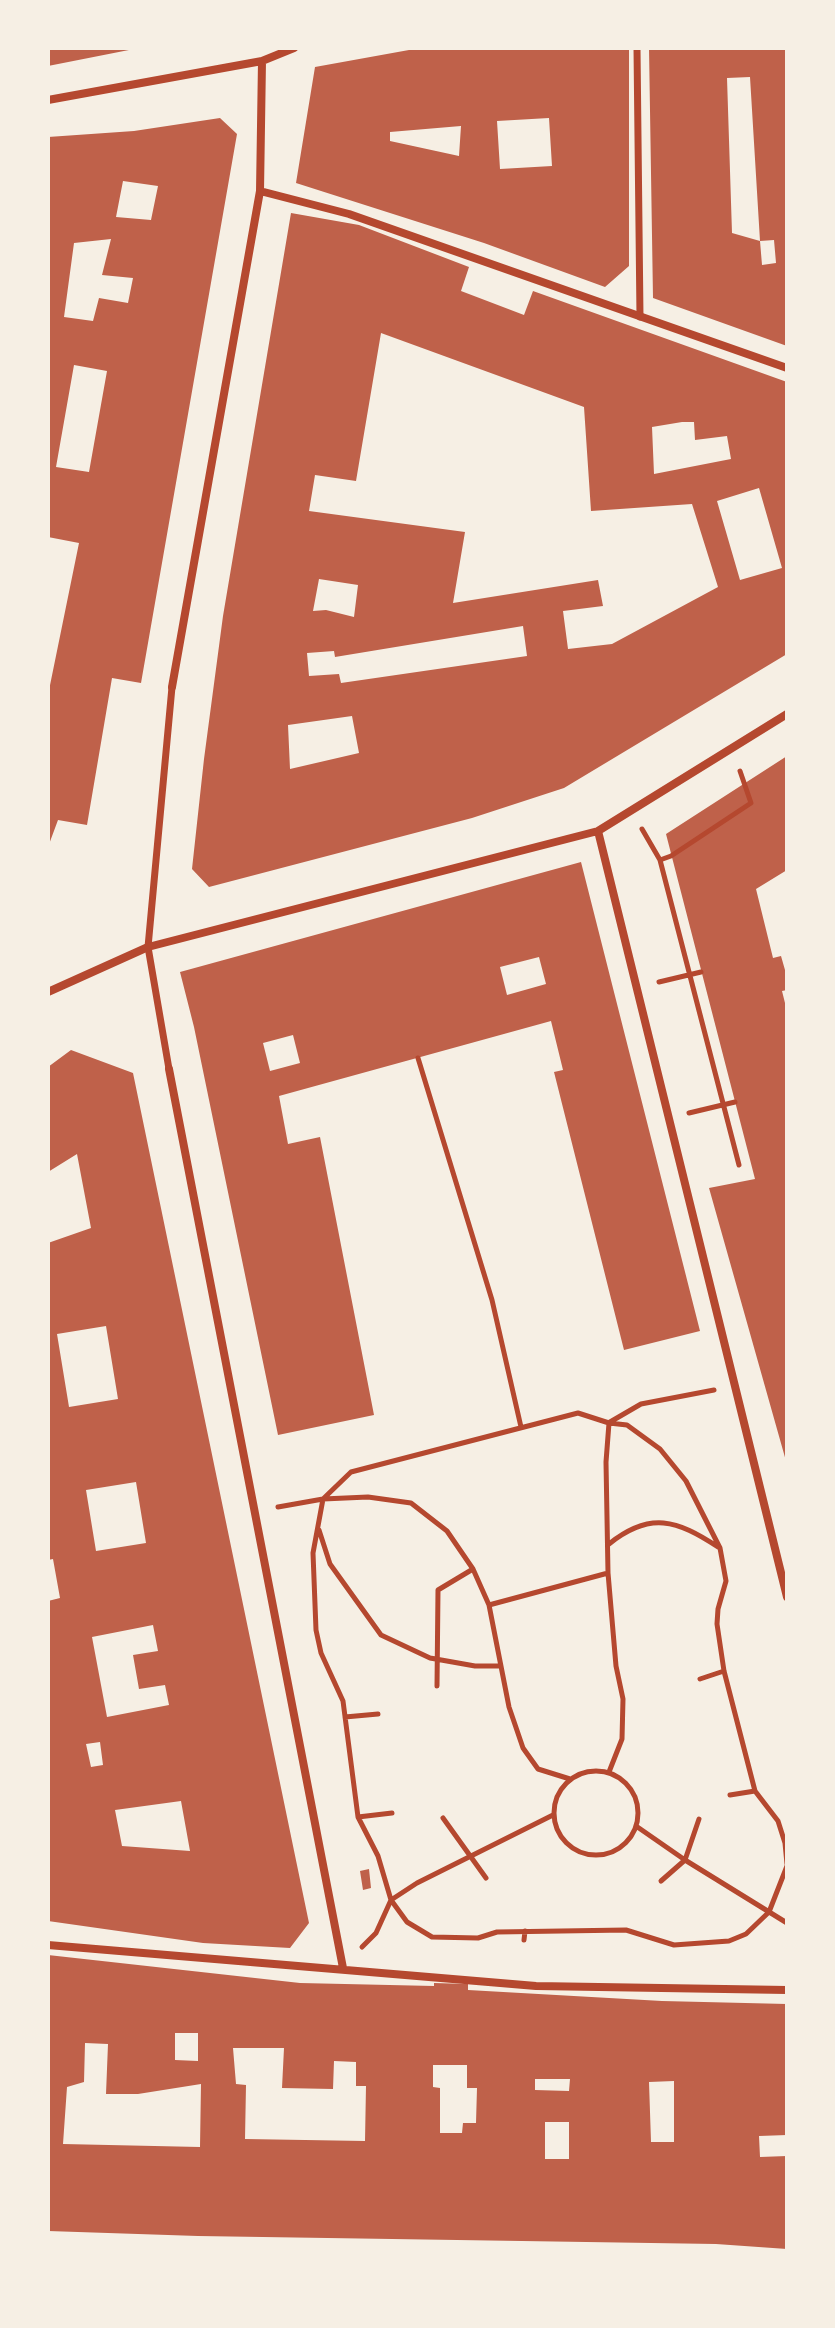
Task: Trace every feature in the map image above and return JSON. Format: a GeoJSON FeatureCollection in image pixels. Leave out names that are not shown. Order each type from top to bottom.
{"type":"FeatureCollection","features":[{"type":"Feature","properties":{"kind":"street"},"geometry":{"type":"LineString","coordinates":[[48,100],[262,61],[294,48]]}},
{"type":"Feature","properties":{"kind":"street"},"geometry":{"type":"LineString","coordinates":[[637,48],[640,317]]}},
{"type":"Feature","properties":{"kind":"street"},"geometry":{"type":"LineString","coordinates":[[262,61],[260,191],[172,687],[148,947],[343,1968]]}},
{"type":"Feature","properties":{"kind":"street"},"geometry":{"type":"LineString","coordinates":[[260,191],[349,214],[787,368]]}},
{"type":"Feature","properties":{"kind":"street"},"geometry":{"type":"LineString","coordinates":[[48,992],[148,947],[598,831],[787,714]]}},
{"type":"Feature","properties":{"kind":"street"},"geometry":{"type":"LineString","coordinates":[[598,831],[787,1597]]}},
{"type":"Feature","properties":{"kind":"street"},"geometry":{"type":"LineString","coordinates":[[48,1945],[536,1986],[787,1990]]}},
{"type":"Feature","properties":{"kind":"path"},"geometry":{"type":"LineString","coordinates":[[660,860],[671,856],[751,803],[732,748]]}},
{"type":"Feature","properties":{"kind":"path"},"geometry":{"type":"LineString","coordinates":[[631,811],[660,860],[739,1165]]}},
{"type":"Feature","properties":{"kind":"path"},"geometry":{"type":"LineString","coordinates":[[637,988],[701,972]]}},
{"type":"Feature","properties":{"kind":"path"},"geometry":{"type":"LineString","coordinates":[[418,1058],[492,1300],[521,1427]]}},
{"type":"Feature","properties":{"kind":"path"},"geometry":{"type":"LineString","coordinates":[[669,1119],[735,1102]]}},
{"type":"Feature","properties":{"kind":"path"},"geometry":{"type":"LineString","coordinates":[[609,1423],[641,1404],[734,1386]]}},
{"type":"Feature","properties":{"kind":"path"},"geometry":{"type":"LineString","coordinates":[[578,1413],[627,1425],[660,1449],[686,1481],[720,1548],[726,1581],[717,1624],[724,1671],[755,1791],[778,1821],[785,1843],[787,1865],[769,1912],[746,1934],[729,1941],[674,1945],[626,1930],[497,1932],[478,1938],[432,1937],[407,1922],[391,1900],[378,1856],[358,1817],[343,1701],[321,1653],[316,1630],[313,1553],[323,1499],[351,1472],[521,1427],[578,1413]]}},
{"type":"Feature","properties":{"kind":"path"},"geometry":{"type":"LineString","coordinates":[[609,1423],[606,1462],[608,1573],[616,1666],[623,1699],[622,1739],[609,1772]]}},
{"type":"Feature","properties":{"kind":"path"},"geometry":{"type":"LineString","coordinates":[[256,1509],[323,1499],[368,1497],[411,1503],[447,1531],[473,1569],[489,1605],[497,1636],[499,1666],[523,1748],[538,1769],[570,1779]]}},
{"type":"Feature","properties":{"kind":"path"},"geometry":{"type":"LineString","coordinates":[[608,1544],[627,1529],[663,1522],[692,1530],[720,1548]]}},
{"type":"Feature","properties":{"kind":"path"},"geometry":{"type":"LineString","coordinates":[[319,1530],[330,1564],[381,1635],[430,1658],[475,1666],[499,1666]]}},
{"type":"Feature","properties":{"kind":"path"},"geometry":{"type":"LineString","coordinates":[[437,1686],[438,1590],[473,1569]]}},
{"type":"Feature","properties":{"kind":"path"},"geometry":{"type":"LineString","coordinates":[[489,1605],[608,1573]]}},
{"type":"Feature","properties":{"kind":"path"},"geometry":{"type":"LineString","coordinates":[[700,1679],[724,1671]]}},
{"type":"Feature","properties":{"kind":"path"},"geometry":{"type":"LineString","coordinates":[[345,1717],[378,1714]]}},
{"type":"Feature","properties":{"kind":"path"},"geometry":{"type":"LineString","coordinates":[[587,1771],[609,1772],[630,1787],[638,1802],[636,1826],[624,1845],[612,1853],[585,1854],[562,1840],[553,1815],[555,1801],[570,1779],[587,1771]]}},
{"type":"Feature","properties":{"kind":"path"},"geometry":{"type":"LineString","coordinates":[[730,1795],[755,1791]]}},
{"type":"Feature","properties":{"kind":"path"},"geometry":{"type":"LineString","coordinates":[[358,1817],[392,1813]]}},
{"type":"Feature","properties":{"kind":"path"},"geometry":{"type":"LineString","coordinates":[[343,1968],[376,1933],[391,1900],[417,1883],[553,1815]]}},
{"type":"Feature","properties":{"kind":"path"},"geometry":{"type":"LineString","coordinates":[[443,1818],[486,1878]]}},
{"type":"Feature","properties":{"kind":"path"},"geometry":{"type":"LineString","coordinates":[[661,1881],[685,1860],[699,1819]]}},
{"type":"Feature","properties":{"kind":"path"},"geometry":{"type":"LineString","coordinates":[[636,1826],[787,1923]]}},
{"type":"Feature","properties":{"kind":"path"},"geometry":{"type":"LineString","coordinates":[[524,1940],[525,1931]]}},
{"type":"Feature","properties":{"kind":"building"},"geometry":{"type":"Polygon","coordinates":[[[48,48],[134,48],[134,49],[48,66],[48,48]]]}},
{"type":"Feature","properties":{"kind":"building"},"geometry":{"type":"Polygon","coordinates":[[[420,48],[629,48],[629,266],[605,287],[484,243],[296,183],[315,67],[420,48]],[[549,118],[497,121],[500,169],[552,166],[549,118]],[[461,126],[390,132],[390,141],[459,156],[461,126]]]}},
{"type":"Feature","properties":{"kind":"building"},"geometry":{"type":"Polygon","coordinates":[[[649,48],[787,48],[787,346],[653,298],[649,48]],[[750,77],[727,78],[732,233],[760,241],[750,77]],[[774,240],[760,241],[762,265],[776,263],[774,240]]]}},
{"type":"Feature","properties":{"kind":"building"},"geometry":{"type":"Polygon","coordinates":[[[220,118],[237,134],[141,683],[112,678],[87,825],[58,820],[48,847],[48,695],[79,543],[48,537],[48,137],[134,131],[220,118]],[[123,181],[116,217],[151,220],[158,186],[123,181]],[[111,239],[74,243],[64,317],[93,321],[99,298],[128,303],[133,278],[102,275],[111,239]],[[74,365],[56,467],[89,472],[107,371],[74,365]]]}},
{"type":"Feature","properties":{"kind":"building"},"geometry":{"type":"Polygon","coordinates":[[[291,213],[359,225],[469,267],[461,291],[524,315],[533,291],[787,382],[787,654],[564,788],[472,818],[209,887],[192,869],[223,616],[291,213]],[[381,333],[356,481],[315,475],[309,511],[465,532],[453,603],[598,580],[603,606],[563,611],[568,649],[612,644],[718,587],[692,504],[591,511],[584,407],[381,333]],[[694,422],[652,427],[654,474],[731,459],[727,436],[695,440],[694,422]],[[759,488],[717,501],[740,580],[782,568],[759,488]],[[319,579],[313,611],[326,610],[354,617],[358,585],[319,579]],[[523,626],[335,657],[334,651],[307,653],[309,676],[339,674],[341,683],[527,656],[523,626]],[[352,716],[288,725],[290,769],[359,753],[352,716]]]}},
{"type":"Feature","properties":{"kind":"building"},"geometry":{"type":"Polygon","coordinates":[[[787,756],[787,870],[756,889],[773,958],[781,956],[787,977],[787,990],[782,991],[787,1011],[786,1461],[709,1188],[755,1179],[666,834],[787,756]]]}},
{"type":"Feature","properties":{"kind":"building"},"geometry":{"type":"Polygon","coordinates":[[[581,862],[700,1331],[624,1350],[554,1072],[563,1070],[551,1021],[279,1096],[288,1144],[320,1137],[374,1415],[278,1435],[180,972],[581,862]],[[539,957],[500,967],[507,995],[546,984],[539,957]],[[293,1035],[263,1043],[270,1071],[300,1063],[293,1035]]]}},
{"type":"Feature","properties":{"kind":"building"},"geometry":{"type":"Polygon","coordinates":[[[71,1050],[133,1073],[309,1923],[290,1948],[203,1943],[48,1921],[48,1601],[60,1598],[53,1559],[48,1560],[48,1243],[91,1228],[77,1154],[48,1172],[48,1067],[71,1050]],[[106,1326],[57,1334],[69,1407],[118,1399],[106,1326]],[[136,1482],[86,1490],[96,1551],[146,1543],[136,1482]],[[153,1625],[92,1637],[107,1717],[169,1705],[165,1685],[139,1689],[133,1655],[158,1651],[153,1625]],[[100,1742],[86,1744],[91,1767],[103,1765],[100,1742]],[[181,1801],[115,1810],[122,1846],[190,1851],[181,1801]]]}},
{"type":"Feature","properties":{"kind":"building"},"geometry":{"type":"Polygon","coordinates":[[[369,1869],[371,1888],[363,1890],[360,1871],[369,1869]]]}},
{"type":"Feature","properties":{"kind":"building"},"geometry":{"type":"Polygon","coordinates":[[[48,1955],[300,1983],[468,1984],[468,1990],[662,2001],[787,2004],[787,2135],[759,2136],[760,2157],[787,2156],[787,2249],[716,2244],[48,2231],[48,1955]],[[175,2033],[175,2060],[198,2061],[198,2033],[175,2033]],[[85,2043],[84,2082],[67,2087],[63,2144],[200,2147],[201,2084],[138,2094],[106,2094],[108,2044],[85,2043]],[[233,2048],[236,2084],[246,2085],[245,2139],[365,2141],[366,2086],[356,2086],[356,2062],[334,2061],[333,2089],[282,2088],[284,2048],[233,2048]],[[433,2065],[433,2087],[440,2088],[440,2133],[462,2133],[463,2123],[476,2123],[477,2088],[467,2088],[467,2065],[433,2065]],[[535,2079],[535,2090],[569,2091],[570,2079],[535,2079]],[[674,2081],[649,2082],[651,2142],[674,2142],[674,2081]],[[545,2122],[545,2159],[569,2159],[569,2122],[545,2122]]]}}]}
